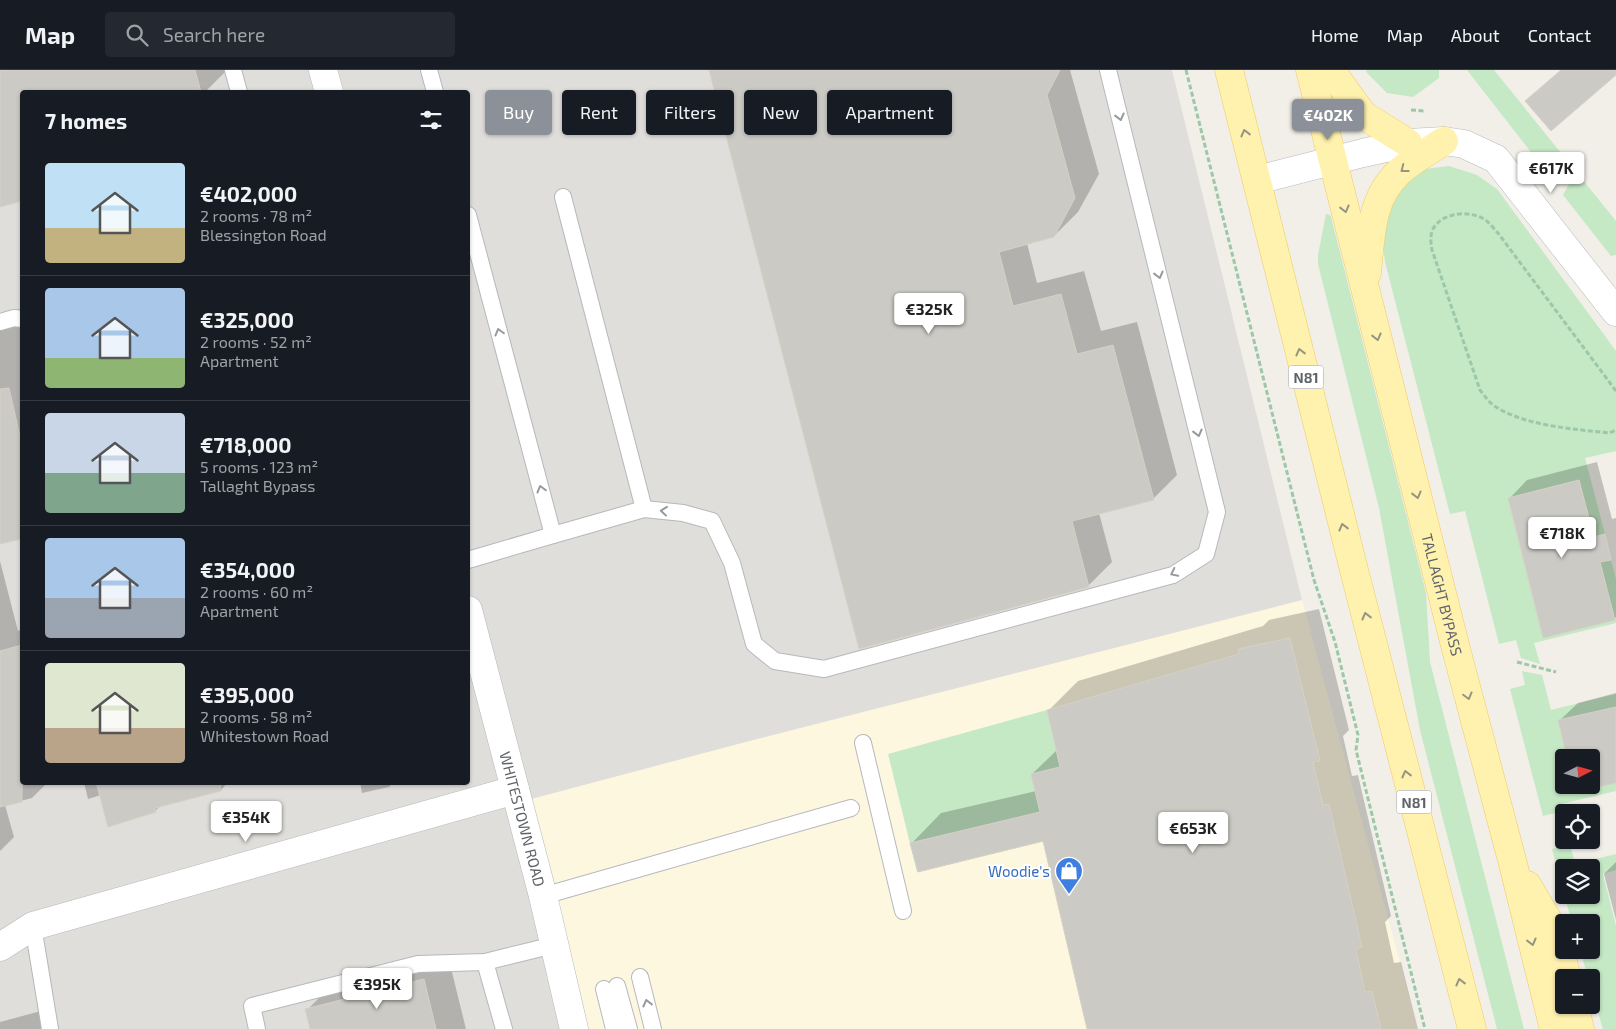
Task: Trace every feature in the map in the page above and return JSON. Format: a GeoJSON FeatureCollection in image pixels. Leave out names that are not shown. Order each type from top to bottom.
{"type":"FeatureCollection","features":[{"type":"Feature","properties":{"kind":"main road","name":"N81"},"geometry":{"type":"LineString","coordinates":[[1229,70],[1472,1029]]}},
{"type":"Feature","properties":{"kind":"main road","name":"TALLAGHT BYPASS"},"geometry":{"type":"LineString","coordinates":[[1310,70],[1554,1029]]}},
{"type":"Feature","properties":{"kind":"main road"},"geometry":{"type":"LineString","coordinates":[[1334,70],[1335,76],[1363,115],[1408,143]]}},
{"type":"Feature","properties":{"kind":"main road"},"geometry":{"type":"LineString","coordinates":[[1365,290],[1373,217],[1382,193],[1400,172],[1444,141]]}},
{"type":"Feature","properties":{"kind":"main road"},"geometry":{"type":"LineString","coordinates":[[1512,860],[1556,934],[1565,969]]}},
{"type":"Feature","properties":{"kind":"main road"},"geometry":{"type":"LineString","coordinates":[[1576,1014],[1580,1029]]}},
{"type":"Feature","properties":{"kind":"street"},"geometry":{"type":"LineString","coordinates":[[322,70],[328,90]]}},
{"type":"Feature","properties":{"kind":"street"},"geometry":{"type":"LineString","coordinates":[[1257,180],[1408,143],[1444,141],[1464,144],[1496,159],[1616,312]]}},
{"type":"Feature","properties":{"kind":"street","name":"WHITESTOWN ROAD"},"geometry":{"type":"LineString","coordinates":[[470,618],[543,896],[574,1029]]}},
{"type":"Feature","properties":{"kind":"street"},"geometry":{"type":"LineString","coordinates":[[0,947],[33,926],[515,790]]}},
{"type":"Feature","properties":{"kind":"lane"},"geometry":{"type":"LineString","coordinates":[[233,70],[238,90]]}},
{"type":"Feature","properties":{"kind":"lane"},"geometry":{"type":"LineString","coordinates":[[429,70],[434,90]]}},
{"type":"Feature","properties":{"kind":"lane"},"geometry":{"type":"LineString","coordinates":[[470,559],[644,509],[683,513],[712,522],[732,563],[754,644],[775,661],[824,669],[1173,575],[1206,554],[1217,512],[1108,70]]}},
{"type":"Feature","properties":{"kind":"lane"},"geometry":{"type":"LineString","coordinates":[[563,197],[644,509]]}},
{"type":"Feature","properties":{"kind":"lane"},"geometry":{"type":"LineString","coordinates":[[470,223],[553,535]]}},
{"type":"Feature","properties":{"kind":"lane"},"geometry":{"type":"LineString","coordinates":[[0,322],[14,318],[20,319]]}},
{"type":"Feature","properties":{"kind":"lane"},"geometry":{"type":"LineString","coordinates":[[863,743],[903,911]]}},
{"type":"Feature","properties":{"kind":"lane"},"geometry":{"type":"LineString","coordinates":[[543,896],[851,808]]}},
{"type":"Feature","properties":{"kind":"lane"},"geometry":{"type":"LineString","coordinates":[[33,926],[50,1029]]}},
{"type":"Feature","properties":{"kind":"lane"},"geometry":{"type":"LineString","coordinates":[[258,1029],[252,1006],[418,964],[486,962],[554,945]]}},
{"type":"Feature","properties":{"kind":"lane"},"geometry":{"type":"LineString","coordinates":[[486,962],[504,1029]]}},
{"type":"Feature","properties":{"kind":"lane"},"geometry":{"type":"LineString","coordinates":[[640,977],[653,1029]]}},
{"type":"Feature","properties":{"kind":"lane"},"geometry":{"type":"LineString","coordinates":[[614,1029],[610,988],[629,1029]]}},
{"type":"Feature","properties":{"kind":"path"},"geometry":{"type":"LineString","coordinates":[[1186,70],[1314,580],[1335,642],[1358,735],[1356,750],[1425,1029]]}},
{"type":"Feature","properties":{"kind":"path"},"geometry":{"type":"LineString","coordinates":[[1616,391],[1504,241],[1485,220],[1469,213],[1455,214],[1440,220],[1433,229],[1430,239],[1432,250],[1480,390],[1488,400],[1510,414],[1552,426],[1609,433],[1616,432]]}},
{"type":"Feature","properties":{"kind":"path"},"geometry":{"type":"LineString","coordinates":[[1517,662],[1556,672]]}},
{"type":"Feature","properties":{"kind":"shaded area"},"geometry":{"type":"Polygon","coordinates":[[[0,70],[1172,70],[1302,600],[753,740],[520,802],[575,1029],[0,1029],[0,70]]]}},
{"type":"Feature","properties":{"kind":"shaded area"},"geometry":{"type":"Polygon","coordinates":[[[1302,600],[1418,1029],[575,1029],[519,802],[753,740],[1302,600]]]}},
{"type":"Feature","properties":{"kind":"green space"},"geometry":{"type":"Polygon","coordinates":[[[1366,70],[1439,70],[1439,78],[1413,97],[1387,93],[1366,70]]]}},
{"type":"Feature","properties":{"kind":"green space"},"geometry":{"type":"Polygon","coordinates":[[[1467,70],[1494,70],[1616,221],[1616,255],[1611,256],[1563,195],[1569,184],[1547,163],[1541,165],[1467,70]]]}},
{"type":"Feature","properties":{"kind":"green space"},"geometry":{"type":"Polygon","coordinates":[[[1449,166],[1477,175],[1497,189],[1616,351],[1616,451],[1585,458],[1605,534],[1594,537],[1579,480],[1508,498],[1543,638],[1614,620],[1600,562],[1611,560],[1616,579],[1616,623],[1534,643],[1540,664],[1521,658],[1516,640],[1499,644],[1465,511],[1450,514],[1385,262],[1381,229],[1385,210],[1407,178],[1425,169],[1449,166]]]}},
{"type":"Feature","properties":{"kind":"green space"},"geometry":{"type":"Polygon","coordinates":[[[1326,214],[1331,217],[1426,593],[1430,662],[1524,1029],[1497,1029],[1420,730],[1379,508],[1318,264],[1326,214]]]}},
{"type":"Feature","properties":{"kind":"green space"},"geometry":{"type":"Polygon","coordinates":[[[1522,671],[1542,675],[1551,710],[1616,694],[1616,707],[1558,721],[1565,749],[1555,749],[1555,794],[1600,794],[1600,787],[1616,783],[1616,791],[1555,804],[1555,813],[1543,816],[1510,689],[1525,685],[1522,671]]]}},
{"type":"Feature","properties":{"kind":"green space"},"geometry":{"type":"Polygon","coordinates":[[[1047,710],[1075,834],[917,872],[888,754],[1047,710]]]}},
{"type":"Feature","properties":{"kind":"green space"},"geometry":{"type":"Polygon","coordinates":[[[1552,849],[1571,849],[1574,859],[1555,860],[1552,849]]]}},
{"type":"Feature","properties":{"kind":"green space"},"geometry":{"type":"Polygon","coordinates":[[[1616,854],[1616,870],[1603,874],[1616,926],[1616,1029],[1603,1029],[1598,1014],[1600,1014],[1600,969],[1586,969],[1583,959],[1600,959],[1600,914],[1570,914],[1567,904],[1600,904],[1600,859],[1596,859],[1616,854]]]}},
{"type":"Feature","properties":{"kind":"building"},"geometry":{"type":"Polygon","coordinates":[[[0,70],[195,70],[200,90],[20,90],[20,202],[0,207],[0,70]]]}},
{"type":"Feature","properties":{"kind":"building"},"geometry":{"type":"Polygon","coordinates":[[[709,70],[1060,70],[1047,95],[1075,198],[1054,237],[999,252],[1013,306],[1061,294],[1077,354],[1113,345],[1154,500],[1072,521],[1089,587],[859,649],[726,135],[734,135],[734,90],[714,90],[709,70]]]}},
{"type":"Feature","properties":{"kind":"building"},"geometry":{"type":"Polygon","coordinates":[[[1561,70],[1616,70],[1616,75],[1551,131],[1525,101],[1561,70]]]}},
{"type":"Feature","properties":{"kind":"building"},"geometry":{"type":"Polygon","coordinates":[[[9,388],[20,436],[20,539],[0,544],[0,389],[9,388]]]}},
{"type":"Feature","properties":{"kind":"building"},"geometry":{"type":"Polygon","coordinates":[[[1579,480],[1594,537],[1605,534],[1611,560],[1600,562],[1615,620],[1543,638],[1508,498],[1579,480]]]}},
{"type":"Feature","properties":{"kind":"building"},"geometry":{"type":"Polygon","coordinates":[[[1290,638],[1320,761],[1313,762],[1323,805],[1329,804],[1362,947],[1356,949],[1365,992],[1372,991],[1381,1029],[1087,1029],[1043,841],[918,872],[910,843],[1040,812],[1031,774],[1060,767],[1047,710],[1239,654],[1238,649],[1290,638]]]}},
{"type":"Feature","properties":{"kind":"building"},"geometry":{"type":"Polygon","coordinates":[[[20,646],[20,785],[22,785],[22,802],[0,807],[0,651],[20,646]]]}},
{"type":"Feature","properties":{"kind":"building"},"geometry":{"type":"Polygon","coordinates":[[[1616,707],[1616,783],[1600,787],[1600,749],[1565,749],[1558,720],[1616,707]]]}},
{"type":"Feature","properties":{"kind":"building"},"geometry":{"type":"Polygon","coordinates":[[[97,785],[220,785],[221,791],[155,808],[156,812],[108,827],[97,785]]]}},
{"type":"Feature","properties":{"kind":"building"},"geometry":{"type":"Polygon","coordinates":[[[424,979],[436,1029],[310,1029],[305,1009],[424,979]]]}},
{"type":"Feature","properties":{"kind":"place","name":"Woodie's"},"geometry":{"type":"Point","coordinates":[1069,895]}}]}
